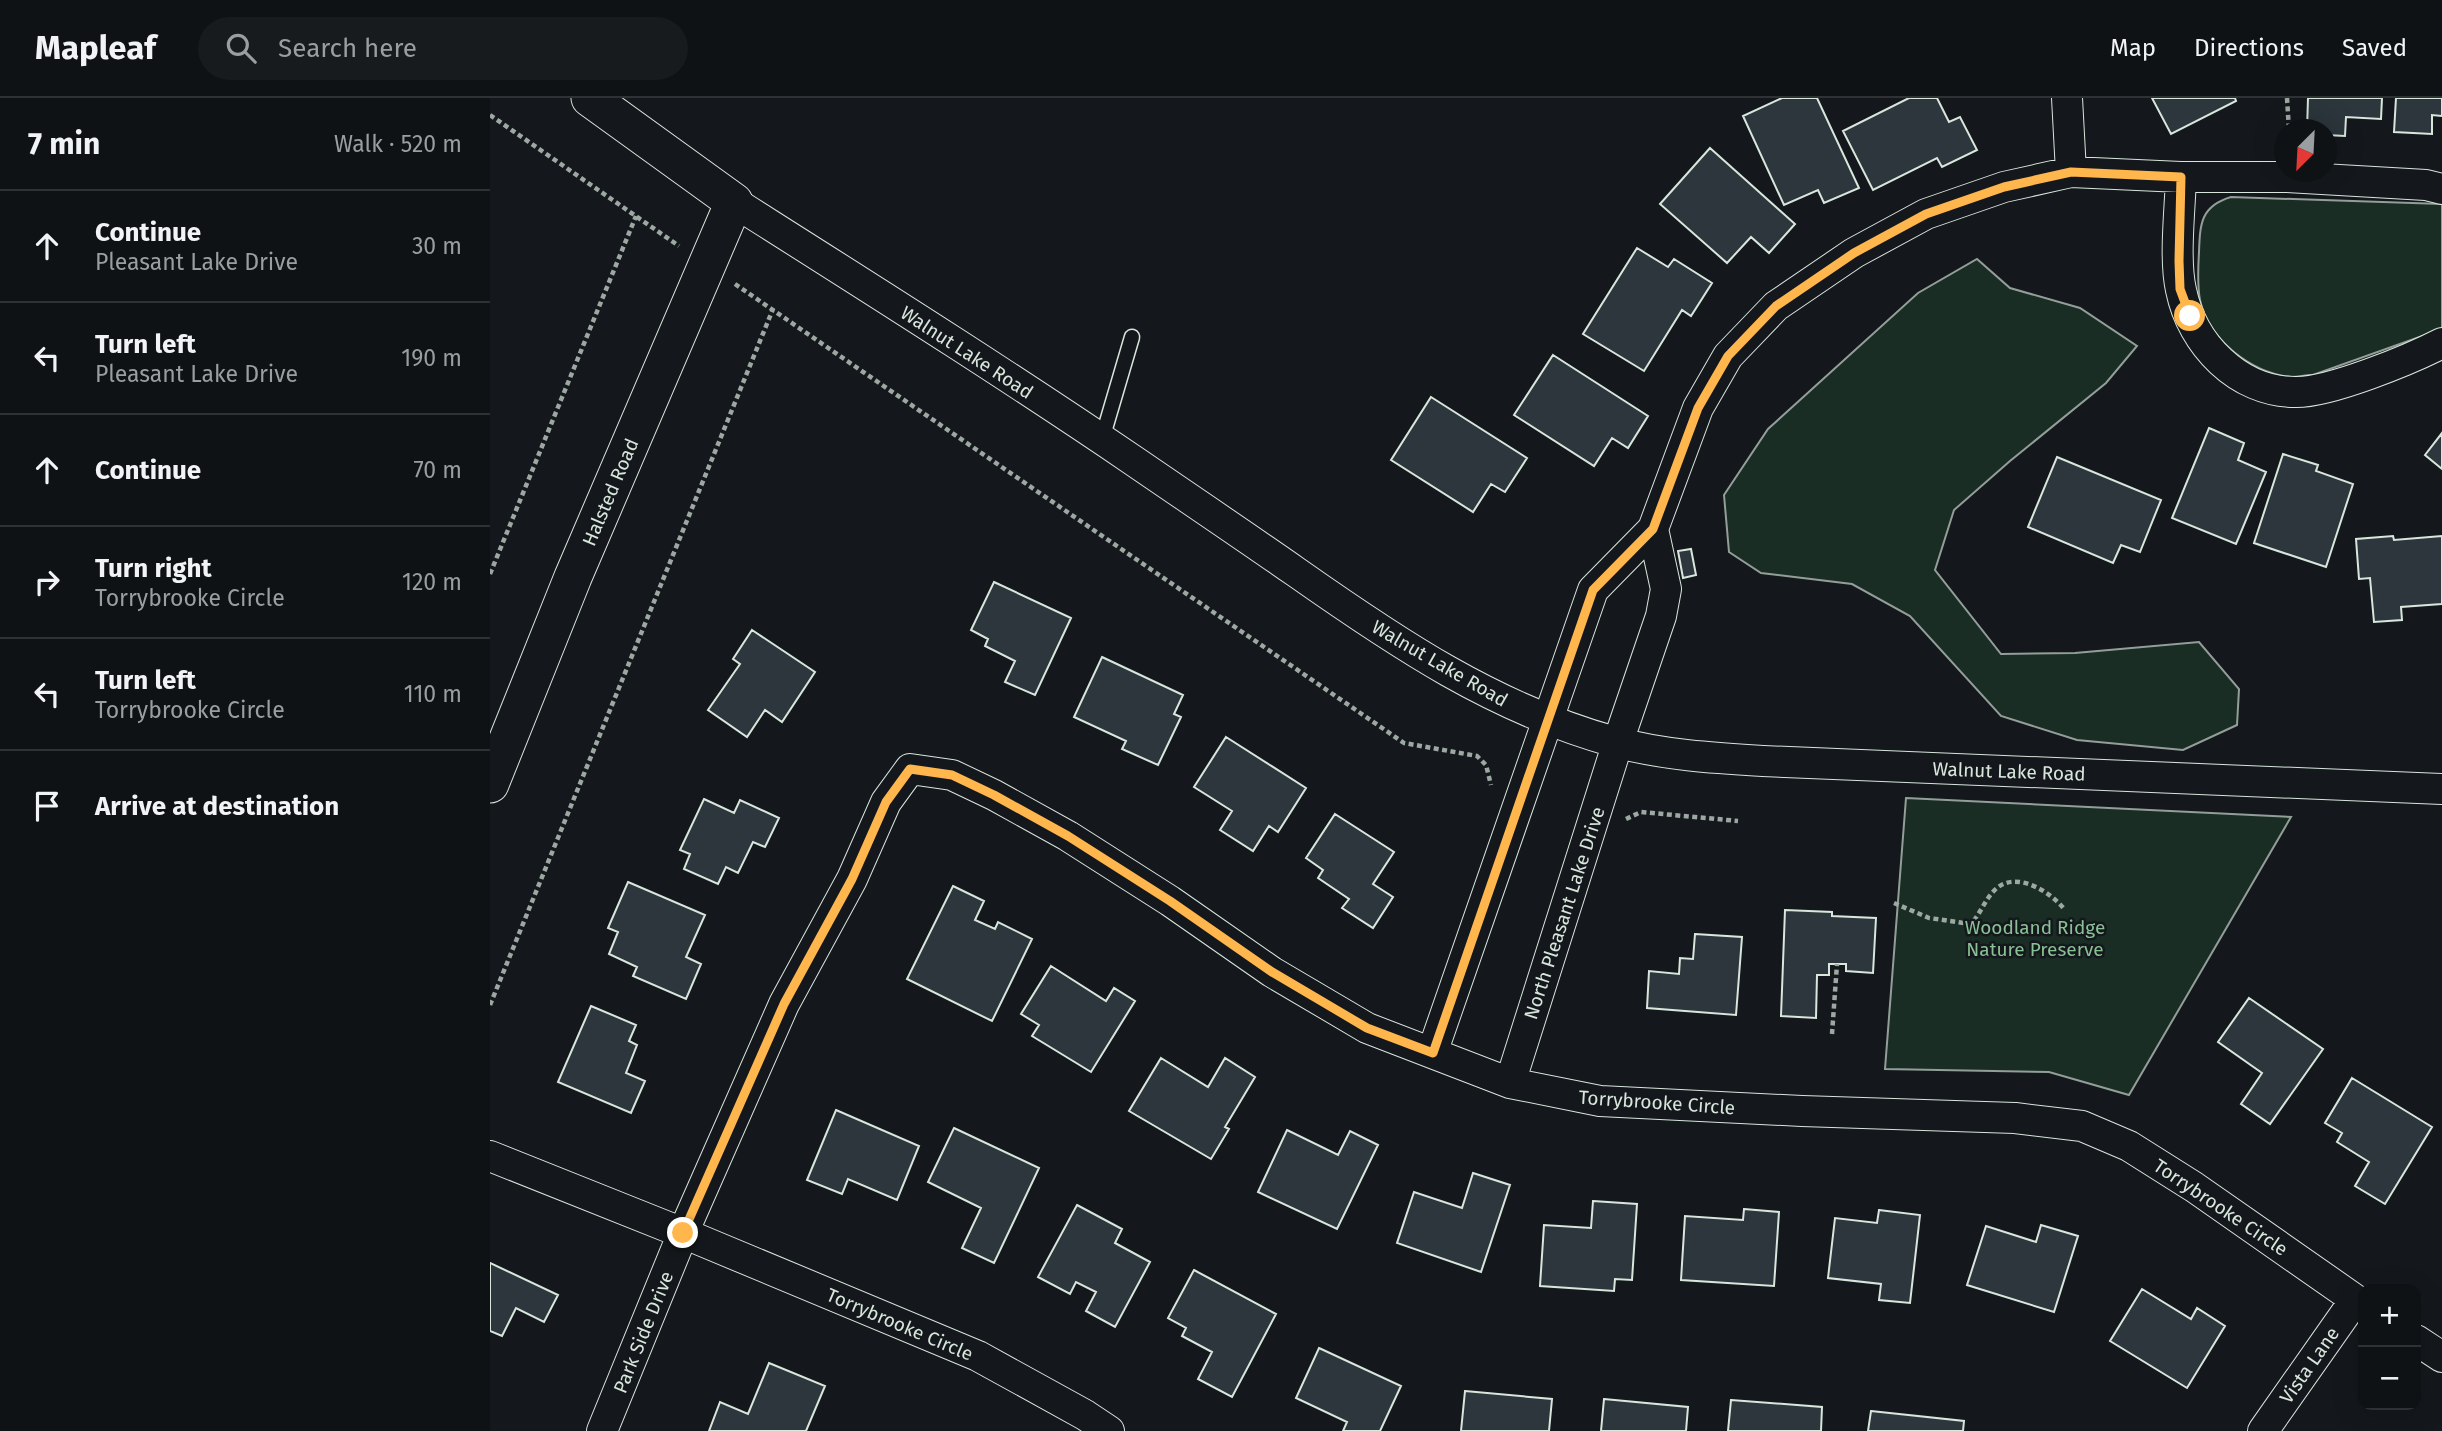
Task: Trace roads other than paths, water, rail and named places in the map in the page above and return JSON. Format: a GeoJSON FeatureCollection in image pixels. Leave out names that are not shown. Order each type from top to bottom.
{"type":"FeatureCollection","features":[{"type":"Feature","properties":{"kind":"street","name":"Walnut Lake Road"},"geometry":{"type":"LineString","coordinates":[[590,98],[734,202],[1102,439],[1365,620],[1437,666],[1503,701],[1549,720],[1618,743],[1684,755],[1763,761],[2442,789]]}},
{"type":"Feature","properties":{"kind":"street"},"geometry":{"type":"LineString","coordinates":[[2067,98],[2071,172]]}},
{"type":"Feature","properties":{"kind":"street"},"geometry":{"type":"LineString","coordinates":[[1433,1053],[1593,590],[1653,529],[1698,408],[1728,356],[1776,306],[1854,253],[1926,214],[2004,187],[2071,172],[2181,177],[2287,177],[2426,185],[2442,189]]}},
{"type":"Feature","properties":{"kind":"street"},"geometry":{"type":"LineString","coordinates":[[2181,177],[2180,289],[2202,340],[2221,363],[2253,383],[2275,391],[2298,393],[2343,382],[2442,343]]}},
{"type":"Feature","properties":{"kind":"street","name":"Halsted Road"},"geometry":{"type":"LineString","coordinates":[[490,784],[573,577],[734,202]]}},
{"type":"Feature","properties":{"kind":"street","name":"North Pleasant Lake Drive"},"geometry":{"type":"LineString","coordinates":[[1510,1083],[1661,616],[1666,589],[1653,529]]}},
{"type":"Feature","properties":{"kind":"street","name":"Torrybrooke Circle"},"geometry":{"type":"LineString","coordinates":[[683,1233],[784,1004],[852,879],[886,802],[910,769],[952,775],[1068,836],[1170,901],[1272,972],[1367,1028],[1510,1083],[1600,1101],[2015,1118],[2082,1126],[2129,1146],[2194,1187],[2358,1302]]}},
{"type":"Feature","properties":{"kind":"street","name":"Torrybrooke Circle"},"geometry":{"type":"LineString","coordinates":[[490,1156],[978,1356],[1109,1431]]}},
{"type":"Feature","properties":{"kind":"street","name":"Park Side Drive"},"geometry":{"type":"LineString","coordinates":[[602,1431],[683,1233]]}},
{"type":"Feature","properties":{"kind":"street","name":"Vista Lane"},"geometry":{"type":"LineString","coordinates":[[2263,1431],[2358,1304]]}},
{"type":"Feature","properties":{"kind":"street"},"geometry":{"type":"LineString","coordinates":[[2421,1343],[2442,1357]]}},
{"type":"Feature","properties":{"kind":"lane"},"geometry":{"type":"LineString","coordinates":[[1102,439],[1132,337]]}},
{"type":"Feature","properties":{"kind":"park label","name":"Woodland Ridge Nature Preserve"},"geometry":{"type":"Point","coordinates":[2035,938]}}]}
